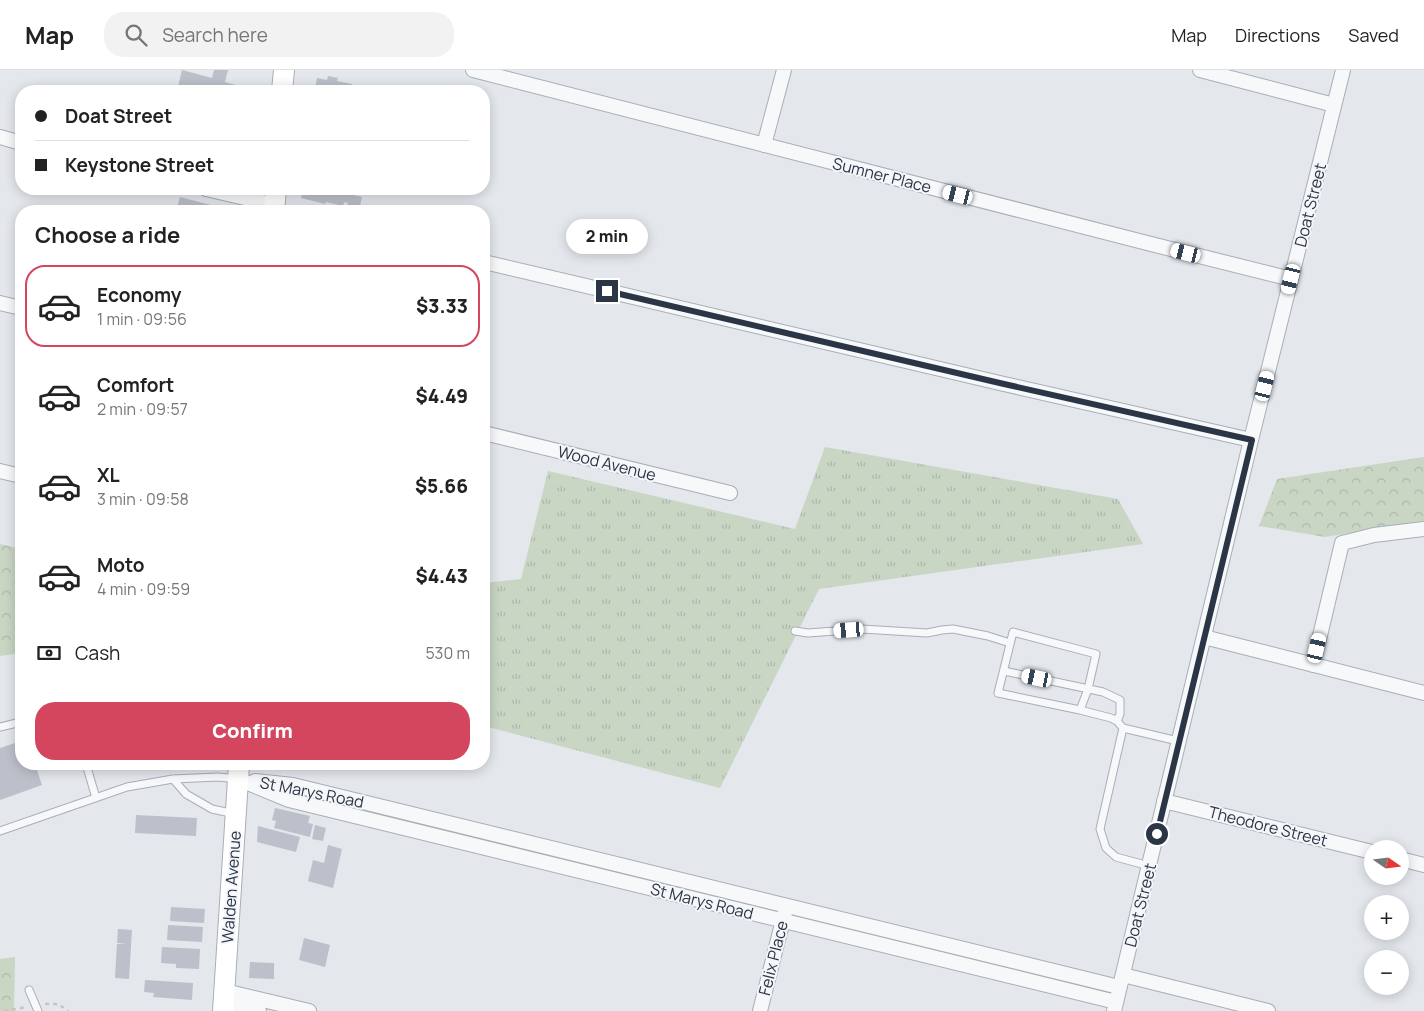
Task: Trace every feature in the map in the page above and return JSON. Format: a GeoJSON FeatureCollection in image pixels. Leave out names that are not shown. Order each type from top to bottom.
{"type":"FeatureCollection","features":[{"type":"Feature","properties":{"kind":"main road"},"geometry":{"type":"LineString","coordinates":[[283,85],[284,70]]}},
{"type":"Feature","properties":{"kind":"main road","name":"Walden Avenue"},"geometry":{"type":"LineString","coordinates":[[224,1001],[238,771]]}},
{"type":"Feature","properties":{"kind":"street","name":"Sumner Place"},"geometry":{"type":"LineString","coordinates":[[473,70],[1291,279]]}},
{"type":"Feature","properties":{"kind":"street"},"geometry":{"type":"LineString","coordinates":[[764,145],[784,70]]}},
{"type":"Feature","properties":{"kind":"street"},"geometry":{"type":"LineString","coordinates":[[1200,70],[1334,105]]}},
{"type":"Feature","properties":{"kind":"street","name":"Doat Street"},"geometry":{"type":"LineString","coordinates":[[1115,1007],[1178,741],[1344,70]]}},
{"type":"Feature","properties":{"kind":"street"},"geometry":{"type":"LineString","coordinates":[[0,137],[15,141]]}},
{"type":"Feature","properties":{"kind":"street"},"geometry":{"type":"LineString","coordinates":[[238,195],[275,202]]}},
{"type":"Feature","properties":{"kind":"street"},"geometry":{"type":"LineString","coordinates":[[490,263],[1252,440]]}},
{"type":"Feature","properties":{"kind":"street"},"geometry":{"type":"LineString","coordinates":[[0,303],[15,307]]}},
{"type":"Feature","properties":{"kind":"street","name":"Wood Avenue"},"geometry":{"type":"LineString","coordinates":[[490,434],[730,493]]}},
{"type":"Feature","properties":{"kind":"street"},"geometry":{"type":"LineString","coordinates":[[0,471],[15,475]]}},
{"type":"Feature","properties":{"kind":"street"},"geometry":{"type":"LineString","coordinates":[[1313,665],[1342,543],[1374,535],[1424,529]]}},
{"type":"Feature","properties":{"kind":"street"},"geometry":{"type":"LineString","coordinates":[[1204,637],[1424,693]]}},
{"type":"Feature","properties":{"kind":"street","name":"St Marys Road"},"geometry":{"type":"LineString","coordinates":[[238,771],[923,939],[1268,1011]]}},
{"type":"Feature","properties":{"kind":"street","name":"St Marys Road"},"geometry":{"type":"LineString","coordinates":[[238,771],[289,800],[920,954],[1115,1007]]}},
{"type":"Feature","properties":{"kind":"street","name":"Theodore Street"},"geometry":{"type":"LineString","coordinates":[[1164,800],[1364,850]]}},
{"type":"Feature","properties":{"kind":"street"},"geometry":{"type":"LineString","coordinates":[[430,834],[433,819]]}},
{"type":"Feature","properties":{"kind":"street"},"geometry":{"type":"LineString","coordinates":[[1409,861],[1424,865]]}},
{"type":"Feature","properties":{"kind":"street"},"geometry":{"type":"LineString","coordinates":[[629,883],[633,868]]}},
{"type":"Feature","properties":{"kind":"street","name":"Felix Place"},"geometry":{"type":"LineString","coordinates":[[760,1011],[786,906]]}},
{"type":"Feature","properties":{"kind":"street"},"geometry":{"type":"LineString","coordinates":[[920,954],[923,939]]}},
{"type":"Feature","properties":{"kind":"street"},"geometry":{"type":"LineString","coordinates":[[224,1001],[254,997],[309,1011]]}},
{"type":"Feature","properties":{"kind":"street"},"geometry":{"type":"LineString","coordinates":[[224,1001],[259,1011]]}},
{"type":"Feature","properties":{"kind":"lane"},"geometry":{"type":"LineString","coordinates":[[795,631],[808,633],[862,629],[926,633],[953,629],[1010,643]]}},
{"type":"Feature","properties":{"kind":"lane"},"geometry":{"type":"LineString","coordinates":[[1080,710],[1088,689],[1096,654],[1013,632],[998,693],[1111,718],[1117,721],[1123,728],[1178,741]]}},
{"type":"Feature","properties":{"kind":"lane"},"geometry":{"type":"LineString","coordinates":[[1004,671],[1103,692],[1120,700],[1120,714],[1117,721]]}},
{"type":"Feature","properties":{"kind":"lane"},"geometry":{"type":"LineString","coordinates":[[0,727],[15,723]]}},
{"type":"Feature","properties":{"kind":"lane"},"geometry":{"type":"LineString","coordinates":[[1123,728],[1100,829],[1106,848],[1116,857],[1149,866]]}},
{"type":"Feature","properties":{"kind":"lane"},"geometry":{"type":"LineString","coordinates":[[88,770],[96,798]]}},
{"type":"Feature","properties":{"kind":"lane"},"geometry":{"type":"LineString","coordinates":[[0,831],[127,787],[173,779],[218,777],[238,771]]}},
{"type":"Feature","properties":{"kind":"lane"},"geometry":{"type":"LineString","coordinates":[[173,779],[186,794],[212,809],[236,814]]}},
{"type":"Feature","properties":{"kind":"lane"},"geometry":{"type":"LineString","coordinates":[[29,990],[38,1011]]}},
{"type":"Feature","properties":{"kind":"path"},"geometry":{"type":"LineString","coordinates":[[45,1004],[61,1004],[68,1011]]}},
{"type":"Feature","properties":{"kind":"green space"},"geometry":{"type":"Polygon","coordinates":[[[825,447],[1118,499],[1143,544],[819,589],[720,788],[490,728],[490,582],[521,579],[548,471],[795,529],[825,447]]]}},
{"type":"Feature","properties":{"kind":"green space"},"geometry":{"type":"Polygon","coordinates":[[[1424,457],[1424,521],[1325,537],[1259,526],[1277,479],[1424,457]]]}},
{"type":"Feature","properties":{"kind":"green space"},"geometry":{"type":"Polygon","coordinates":[[[0,544],[15,548],[15,654],[0,656],[0,544]]]}},
{"type":"Feature","properties":{"kind":"green space"},"geometry":{"type":"Polygon","coordinates":[[[15,957],[14,1011],[0,1011],[0,959],[15,957]]]}},
{"type":"Feature","properties":{"kind":"building"},"geometry":{"type":"Polygon","coordinates":[[[182,70],[212,78],[214,70],[228,70],[225,82],[236,85],[178,85],[182,70]]]}},
{"type":"Feature","properties":{"kind":"building"},"geometry":{"type":"Polygon","coordinates":[[[328,76],[338,78],[337,81],[352,84],[316,85],[317,78],[327,80],[328,76]]]}},
{"type":"Feature","properties":{"kind":"building"},"geometry":{"type":"Polygon","coordinates":[[[302,195],[353,195],[362,197],[360,205],[348,205],[348,203],[344,202],[343,205],[326,202],[325,204],[301,198],[302,195]]]}},
{"type":"Feature","properties":{"kind":"building"},"geometry":{"type":"Polygon","coordinates":[[[180,197],[211,205],[178,205],[180,197]]]}},
{"type":"Feature","properties":{"kind":"building"},"geometry":{"type":"Polygon","coordinates":[[[15,743],[15,770],[37,770],[42,785],[0,800],[0,748],[15,743]]]}},
{"type":"Feature","properties":{"kind":"building"},"geometry":{"type":"Polygon","coordinates":[[[275,808],[310,816],[308,823],[313,824],[310,837],[274,828],[276,821],[272,820],[275,808]]]}},
{"type":"Feature","properties":{"kind":"building"},"geometry":{"type":"Polygon","coordinates":[[[136,815],[197,818],[196,836],[135,833],[136,815]]]}},
{"type":"Feature","properties":{"kind":"building"},"geometry":{"type":"Polygon","coordinates":[[[315,825],[326,828],[323,841],[312,839],[315,825]]]}},
{"type":"Feature","properties":{"kind":"building"},"geometry":{"type":"Polygon","coordinates":[[[258,826],[300,837],[296,852],[257,842],[258,826]]]}},
{"type":"Feature","properties":{"kind":"building"},"geometry":{"type":"Polygon","coordinates":[[[328,845],[342,849],[333,888],[308,881],[313,860],[324,863],[328,845]]]}},
{"type":"Feature","properties":{"kind":"building"},"geometry":{"type":"Polygon","coordinates":[[[171,907],[205,909],[204,923],[170,921],[171,907]]]}},
{"type":"Feature","properties":{"kind":"building"},"geometry":{"type":"Polygon","coordinates":[[[168,925],[203,927],[202,942],[167,940],[168,925]]]}},
{"type":"Feature","properties":{"kind":"building"},"geometry":{"type":"Polygon","coordinates":[[[118,929],[132,930],[129,979],[115,978],[117,944],[127,944],[117,943],[118,929]]]}},
{"type":"Feature","properties":{"kind":"building"},"geometry":{"type":"Polygon","coordinates":[[[304,938],[330,945],[325,967],[299,960],[304,938]]]}},
{"type":"Feature","properties":{"kind":"building"},"geometry":{"type":"Polygon","coordinates":[[[162,947],[200,949],[199,969],[176,968],[176,964],[161,963],[162,947]]]}},
{"type":"Feature","properties":{"kind":"building"},"geometry":{"type":"Polygon","coordinates":[[[250,962],[274,963],[274,979],[249,978],[250,962]]]}},
{"type":"Feature","properties":{"kind":"building"},"geometry":{"type":"Polygon","coordinates":[[[145,980],[193,983],[192,1000],[153,997],[154,993],[144,992],[145,980]]]}},
{"type":"Feature","properties":{"kind":"route"},"geometry":{"type":"LineString","coordinates":[[607,291],[1252,440],[1157,834]]}}]}
